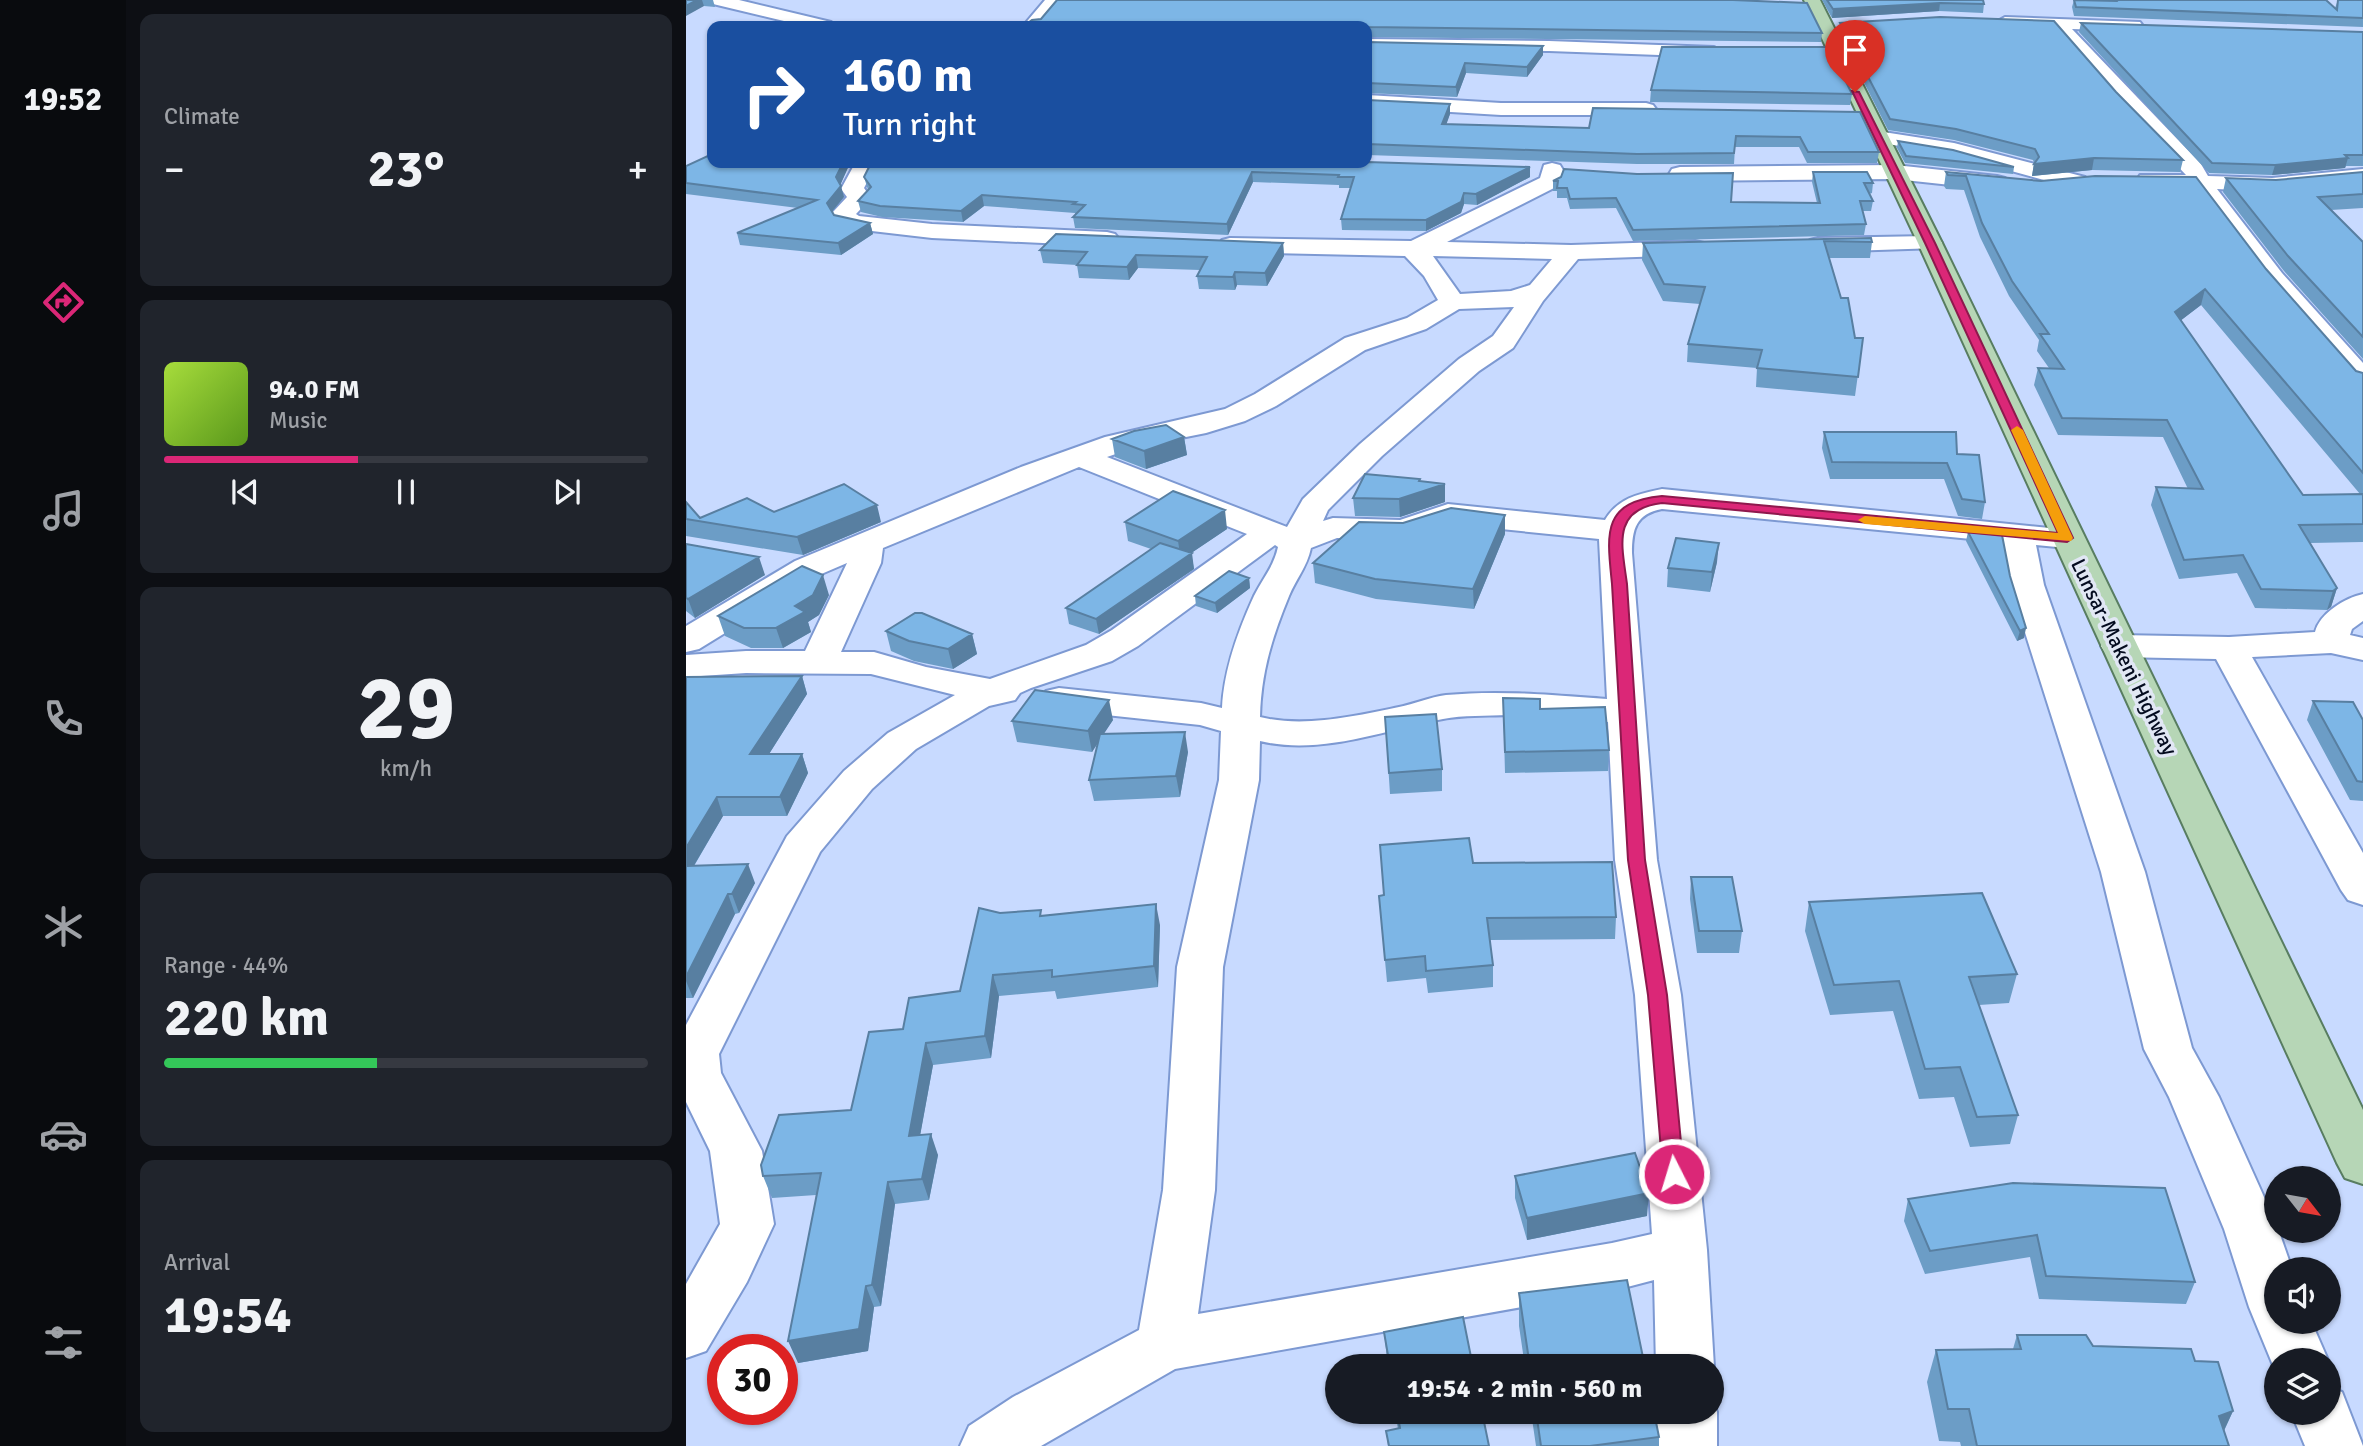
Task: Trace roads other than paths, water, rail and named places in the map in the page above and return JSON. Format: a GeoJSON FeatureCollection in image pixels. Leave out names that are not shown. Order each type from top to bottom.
{"type":"FeatureCollection","features":[{"type":"Feature","properties":{"kind":"main road","name":"Lunsar-Makeni Highway"},"geometry":{"type":"LineString","coordinates":[[1820,23],[1865,121],[1895,172],[1930,243],[2363,1163]]}},
{"type":"Feature","properties":{"kind":"street"},"geometry":{"type":"LineString","coordinates":[[719,0],[805,21]]}},
{"type":"Feature","properties":{"kind":"street"},"geometry":{"type":"LineString","coordinates":[[1035,21],[1054,0]]}},
{"type":"Feature","properties":{"kind":"street"},"geometry":{"type":"LineString","coordinates":[[1987,21],[2155,27]]}},
{"type":"Feature","properties":{"kind":"street"},"geometry":{"type":"LineString","coordinates":[[2058,23],[2092,64],[2193,169],[2224,216],[2273,278],[2363,380]]}},
{"type":"Feature","properties":{"kind":"street"},"geometry":{"type":"LineString","coordinates":[[1372,44],[1730,52]]}},
{"type":"Feature","properties":{"kind":"street"},"geometry":{"type":"LineString","coordinates":[[1372,101],[1501,109],[1670,110]]}},
{"type":"Feature","properties":{"kind":"street"},"geometry":{"type":"LineString","coordinates":[[1865,121],[1954,149],[2077,182]]}},
{"type":"Feature","properties":{"kind":"street"},"geometry":{"type":"LineString","coordinates":[[863,168],[852,189],[860,198],[844,213],[845,219],[854,223],[932,231],[1136,241]]}},
{"type":"Feature","properties":{"kind":"street"},"geometry":{"type":"LineString","coordinates":[[1413,250],[1550,181],[1551,170]]}},
{"type":"Feature","properties":{"kind":"street"},"geometry":{"type":"LineString","coordinates":[[1661,174],[1895,172],[2039,186],[2104,180]]}},
{"type":"Feature","properties":{"kind":"street"},"geometry":{"type":"LineString","coordinates":[[2128,180],[2272,185],[2363,176]]}},
{"type":"Feature","properties":{"kind":"street"},"geometry":{"type":"LineString","coordinates":[[2224,216],[2241,214],[2272,185]]}},
{"type":"Feature","properties":{"kind":"street"},"geometry":{"type":"LineString","coordinates":[[1794,245],[1930,243]]}},
{"type":"Feature","properties":{"kind":"street"},"geometry":{"type":"LineString","coordinates":[[1204,244],[1572,252],[1714,247]]}},
{"type":"Feature","properties":{"kind":"street"},"geometry":{"type":"LineString","coordinates":[[1413,250],[1434,272],[1452,302]]}},
{"type":"Feature","properties":{"kind":"street"},"geometry":{"type":"LineString","coordinates":[[1284,537],[1380,442],[1469,365],[1503,342],[1539,290],[1572,252]]}},
{"type":"Feature","properties":{"kind":"street"},"geometry":{"type":"LineString","coordinates":[[686,641],[807,568],[868,542],[1080,457],[1146,434],[1204,425],[1237,414],[1356,343],[1410,327],[1438,315],[1452,302],[1514,299],[1539,290]]}},
{"type":"Feature","properties":{"kind":"street"},"geometry":{"type":"LineString","coordinates":[[1080,457],[1284,537]]}},
{"type":"Feature","properties":{"kind":"street"},"geometry":{"type":"LineString","coordinates":[[1685,1354],[1681,1250],[1658,995],[1636,860],[1616,526],[1634,507],[1645,501],[1662,499],[2067,538]]}},
{"type":"Feature","properties":{"kind":"street"},"geometry":{"type":"LineString","coordinates":[[686,1333],[728,1265],[747,1224],[736,1151],[696,1073],[695,1054],[802,846],[858,780],[902,741],[993,691],[1099,653],[1125,638],[1251,546],[1333,528],[1403,530],[1448,514],[1615,531]]}},
{"type":"Feature","properties":{"kind":"street"},"geometry":{"type":"LineString","coordinates":[[2017,535],[2027,585],[2123,872],[2168,1049],[2194,1097],[2251,1229],[2264,1268]]}},
{"type":"Feature","properties":{"kind":"street"},"geometry":{"type":"LineString","coordinates":[[1165,1345],[1189,1190],[1200,967],[1239,780],[1242,683],[1273,593],[1291,565],[1284,537]]}},
{"type":"Feature","properties":{"kind":"street"},"geometry":{"type":"LineString","coordinates":[[819,661],[864,563],[868,542]]}},
{"type":"Feature","properties":{"kind":"street"},"geometry":{"type":"LineString","coordinates":[[760,563],[807,568]]}},
{"type":"Feature","properties":{"kind":"street"},"geometry":{"type":"LineString","coordinates":[[2119,646],[2229,648],[2347,645],[2335,625],[2363,604]]}},
{"type":"Feature","properties":{"kind":"street"},"geometry":{"type":"LineString","coordinates":[[2229,648],[2363,890]]}},
{"type":"Feature","properties":{"kind":"street"},"geometry":{"type":"LineString","coordinates":[[686,666],[819,661],[874,663],[920,677],[993,691],[1201,713],[1276,733],[1329,731],[1402,718],[1443,707],[1508,704],[1627,712]]}},
{"type":"Feature","properties":{"kind":"street"},"geometry":{"type":"LineString","coordinates":[[990,1446],[1034,1417],[1165,1345],[1612,1267],[1681,1250]]}},
{"type":"Feature","properties":{"kind":"street"},"geometry":{"type":"LineString","coordinates":[[1687,1424],[1687,1446]]}},
{"type":"Feature","properties":{"kind":"street"},"geometry":{"type":"LineString","coordinates":[[2326,1425],[2335,1446]]}}]}
